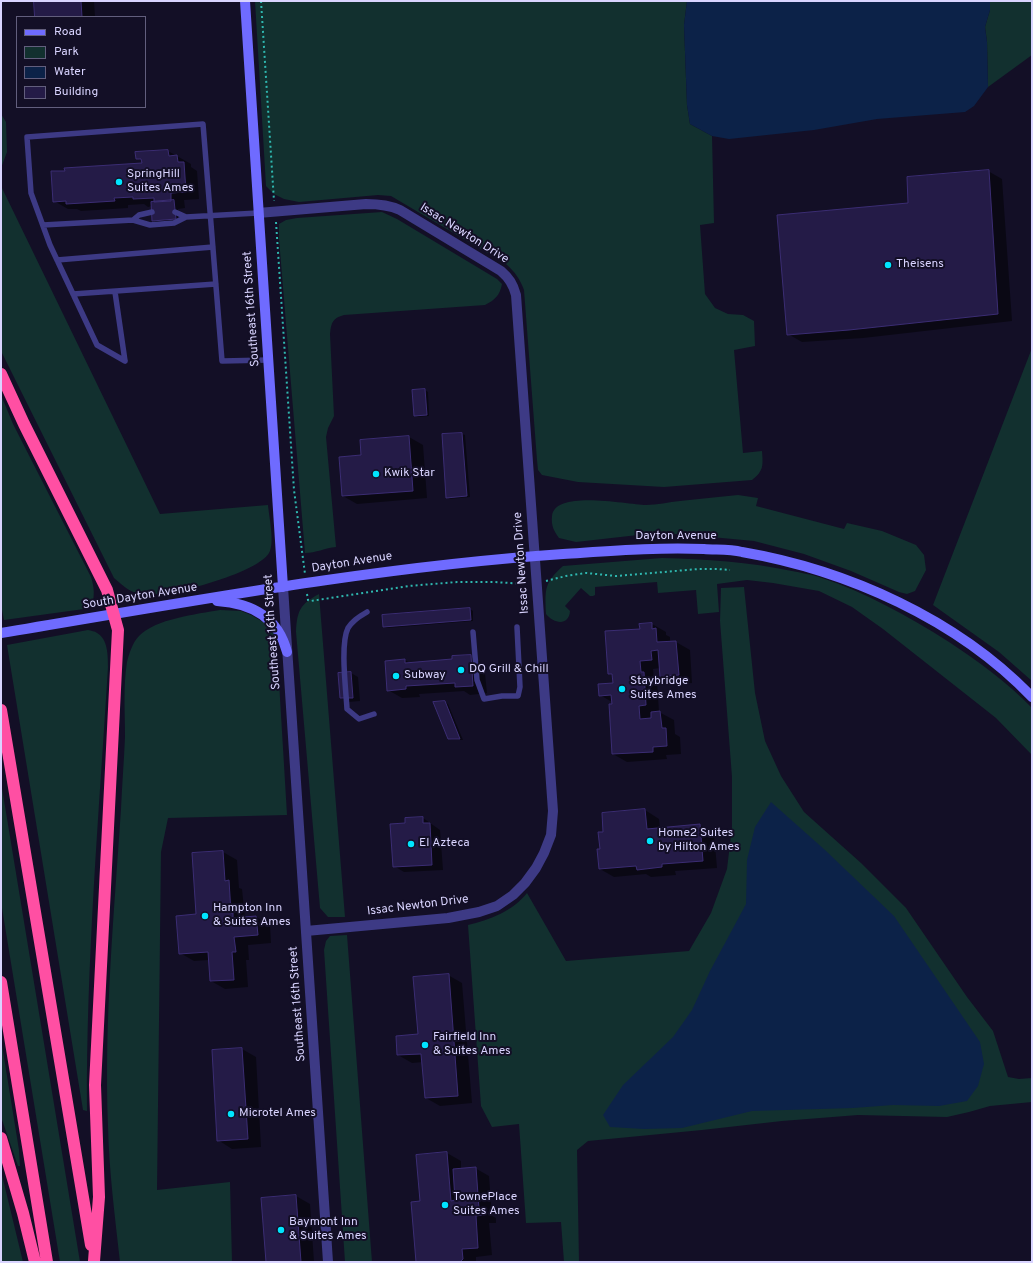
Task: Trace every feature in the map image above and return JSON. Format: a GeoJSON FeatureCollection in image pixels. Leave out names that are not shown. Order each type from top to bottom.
{"type":"FeatureCollection","features":[{"type":"Feature","properties":{"kind":"highway"},"geometry":{"type":"LineString","coordinates":[[1,374],[24,424],[107,590],[118,630],[95,1085],[100,1197],[94,1261]]}},
{"type":"Feature","properties":{"kind":"highway"},"geometry":{"type":"LineString","coordinates":[[1,710],[94,1261]]}},
{"type":"Feature","properties":{"kind":"highway"},"geometry":{"type":"LineString","coordinates":[[1,982],[47,1262]]}},
{"type":"Feature","properties":{"kind":"highway"},"geometry":{"type":"LineString","coordinates":[[1,1138],[23,1213],[35,1262]]}},
{"type":"Feature","properties":{"kind":"main road","name":"Southeast 16th Street"},"geometry":{"type":"LineString","coordinates":[[245,1],[283,587]]}},
{"type":"Feature","properties":{"kind":"main road","name":"Dayton Avenue"},"geometry":{"type":"LineString","coordinates":[[283,587],[379,572],[478,560],[680,548],[739,551],[798,563],[854,583],[915,610],[976,648],[1015,680],[1032,697]]}},
{"type":"Feature","properties":{"kind":"main road","name":"South Dayton Avenue"},"geometry":{"type":"LineString","coordinates":[[1,634],[283,587]]}},
{"type":"Feature","properties":{"kind":"main road"},"geometry":{"type":"LineString","coordinates":[[201,600],[243,605],[264,615],[279,630],[287,652]]}},
{"type":"Feature","properties":{"kind":"street","name":"Issac Newton Drive"},"geometry":{"type":"LineString","coordinates":[[258,212],[366,204],[391,206],[490,265],[509,279],[514,286],[516,295],[553,810],[551,835],[536,868],[513,895],[497,906],[479,912],[448,918],[306,931]]}},
{"type":"Feature","properties":{"kind":"street","name":"Southeast 16th Street"},"geometry":{"type":"LineString","coordinates":[[283,587],[328,1262]]}},
{"type":"Feature","properties":{"kind":"lane"},"geometry":{"type":"LineString","coordinates":[[115,292],[125,361],[97,345],[50,245],[31,193],[27,137],[203,124],[222,362],[268,360]]}},
{"type":"Feature","properties":{"kind":"lane"},"geometry":{"type":"LineString","coordinates":[[133,220],[139,215],[152,212]]}},
{"type":"Feature","properties":{"kind":"lane"},"geometry":{"type":"LineString","coordinates":[[175,212],[186,217]]}},
{"type":"Feature","properties":{"kind":"lane"},"geometry":{"type":"LineString","coordinates":[[43,225],[133,220],[150,225],[174,223],[186,217],[258,212]]}},
{"type":"Feature","properties":{"kind":"lane"},"geometry":{"type":"LineString","coordinates":[[57,260],[213,247]]}},
{"type":"Feature","properties":{"kind":"lane"},"geometry":{"type":"LineString","coordinates":[[73,294],[216,284]]}},
{"type":"Feature","properties":{"kind":"lane"},"geometry":{"type":"LineString","coordinates":[[367,612],[355,619],[347,630],[344,647],[347,709],[359,719],[374,714]]}},
{"type":"Feature","properties":{"kind":"lane"},"geometry":{"type":"LineString","coordinates":[[473,632],[477,680],[484,699],[502,696],[518,696],[520,687],[517,627]]}},
{"type":"Feature","properties":{"kind":"path"},"geometry":{"type":"LineString","coordinates":[[261,1],[274,194]]}},
{"type":"Feature","properties":{"kind":"path"},"geometry":{"type":"LineString","coordinates":[[276,226],[294,490],[303,558]]}},
{"type":"Feature","properties":{"kind":"path"},"geometry":{"type":"LineString","coordinates":[[549,581],[566,576],[586,573],[616,576],[699,570],[730,570]]}},
{"type":"Feature","properties":{"kind":"path"},"geometry":{"type":"LineString","coordinates":[[308,600],[311,601],[409,586],[457,582],[523,584]]}},
{"type":"Feature","properties":{"kind":"green space"},"geometry":{"type":"Polygon","coordinates":[[[255,1],[687,1],[684,25],[687,105],[690,124],[712,136],[714,223],[700,225],[705,294],[715,308],[728,314],[743,315],[754,321],[755,346],[734,350],[743,453],[762,451],[763,460],[759,474],[752,480],[664,487],[578,482],[542,475],[538,470],[537,460],[524,290],[519,279],[512,270],[506,264],[391,196],[378,195],[299,202],[284,199],[274,194],[266,186],[255,1]]]}},
{"type":"Feature","properties":{"kind":"green space"},"geometry":{"type":"Polygon","coordinates":[[[990,1],[1032,1],[1032,55],[988,87],[987,42],[985,27],[990,10],[990,1]]]}},
{"type":"Feature","properties":{"kind":"green space"},"geometry":{"type":"Polygon","coordinates":[[[1,114],[6,122],[7,152],[1,168],[1,114]]]}},
{"type":"Feature","properties":{"kind":"green space"},"geometry":{"type":"Polygon","coordinates":[[[1,186],[160,514],[268,505],[272,543],[269,553],[261,561],[228,577],[207,584],[165,593],[137,593],[128,589],[114,578],[1,351],[1,186]]]}},
{"type":"Feature","properties":{"kind":"green space"},"geometry":{"type":"Polygon","coordinates":[[[382,212],[397,219],[497,279],[502,284],[496,297],[485,305],[344,315],[333,321],[330,334],[334,416],[328,428],[326,437],[336,547],[305,553],[279,224],[286,220],[297,218],[382,212]]]}},
{"type":"Feature","properties":{"kind":"green space"},"geometry":{"type":"Polygon","coordinates":[[[1032,348],[1032,681],[999,652],[933,605],[1032,348]]]}},
{"type":"Feature","properties":{"kind":"green space"},"geometry":{"type":"Polygon","coordinates":[[[1,395],[13,424],[91,577],[94,597],[92,605],[84,609],[4,620],[1,605],[1,395]]]}},
{"type":"Feature","properties":{"kind":"green space"},"geometry":{"type":"Polygon","coordinates":[[[738,495],[758,498],[756,506],[844,529],[847,523],[882,531],[916,545],[924,555],[926,570],[915,591],[907,594],[804,554],[754,541],[679,534],[638,535],[576,542],[559,538],[552,526],[552,516],[556,508],[565,503],[593,500],[650,505],[738,495]]]}},
{"type":"Feature","properties":{"kind":"green space"},"geometry":{"type":"Polygon","coordinates":[[[662,558],[744,563],[809,574],[836,583],[886,605],[934,632],[971,657],[1003,681],[1032,708],[1032,755],[996,718],[883,629],[852,607],[819,591],[747,580],[717,584],[719,612],[698,614],[696,590],[658,593],[657,582],[595,587],[595,595],[590,596],[581,588],[565,606],[570,611],[567,619],[561,622],[553,620],[546,614],[547,587],[552,577],[563,566],[662,558]]]}},
{"type":"Feature","properties":{"kind":"green space"},"geometry":{"type":"Polygon","coordinates":[[[744,587],[755,693],[765,741],[781,776],[804,812],[861,863],[906,908],[967,997],[993,1031],[1008,1077],[1019,1079],[1032,1078],[1032,1102],[990,1106],[947,1117],[858,1115],[782,1121],[588,1141],[577,1150],[579,1262],[564,1262],[561,1222],[526,1223],[519,1124],[492,1127],[481,1106],[468,925],[508,910],[527,893],[566,961],[689,951],[711,913],[727,869],[732,827],[732,777],[720,621],[721,588],[744,587]]]}},
{"type":"Feature","properties":{"kind":"green space"},"geometry":{"type":"Polygon","coordinates":[[[319,594],[345,917],[328,917],[320,908],[296,632],[297,619],[301,609],[308,601],[319,594]]]}},
{"type":"Feature","properties":{"kind":"green space"},"geometry":{"type":"Polygon","coordinates":[[[220,610],[241,611],[273,628],[277,648],[287,815],[168,818],[161,852],[157,1190],[230,1182],[232,1262],[120,1262],[112,1194],[108,1126],[107,1047],[110,967],[125,746],[125,690],[127,662],[135,641],[146,630],[155,625],[177,618],[220,610]]]}},
{"type":"Feature","properties":{"kind":"green space"},"geometry":{"type":"Polygon","coordinates":[[[88,630],[96,632],[103,639],[107,648],[108,667],[91,944],[87,1055],[87,1111],[83,1110],[7,645],[88,630]]]}},
{"type":"Feature","properties":{"kind":"green space"},"geometry":{"type":"Polygon","coordinates":[[[1,782],[80,1262],[60,1262],[1,902],[1,782]]]}},
{"type":"Feature","properties":{"kind":"green space"},"geometry":{"type":"Polygon","coordinates":[[[347,935],[372,1262],[345,1262],[324,950],[326,941],[330,936],[347,935]]]}},
{"type":"Feature","properties":{"kind":"green space"},"geometry":{"type":"Polygon","coordinates":[[[1,1039],[19,1150],[20,1166],[18,1166],[1,1117],[1,1039]]]}},
{"type":"Feature","properties":{"kind":"green space"},"geometry":{"type":"Polygon","coordinates":[[[1,1171],[23,1262],[1,1262],[1,1171]]]}},
{"type":"Feature","properties":{"kind":"water"},"geometry":{"type":"Polygon","coordinates":[[[687,1],[990,1],[990,10],[985,27],[987,42],[988,87],[974,106],[965,112],[877,119],[814,130],[729,139],[712,136],[690,124],[687,105],[684,25],[687,1]]]}},
{"type":"Feature","properties":{"kind":"water"},"geometry":{"type":"Polygon","coordinates":[[[771,802],[825,850],[894,916],[980,1042],[984,1064],[978,1086],[967,1101],[939,1106],[893,1105],[853,1108],[752,1111],[682,1128],[644,1129],[610,1127],[603,1115],[623,1085],[673,1037],[692,1010],[710,971],[746,904],[747,860],[755,827],[771,802]]]}},
{"type":"Feature","properties":{"kind":"building"},"geometry":{"type":"Polygon","coordinates":[[[34,1],[81,1],[82,16],[35,16],[34,1]]]}},
{"type":"Feature","properties":{"kind":"building","name":"SpringHill Suites Ames"},"geometry":{"type":"Polygon","coordinates":[[[168,150],[169,156],[177,155],[178,162],[184,162],[186,192],[171,193],[171,201],[154,202],[154,198],[133,199],[133,197],[114,198],[115,201],[66,204],[66,201],[53,202],[51,171],[65,171],[64,168],[142,163],[141,159],[136,159],[135,152],[168,150]]]}},
{"type":"Feature","properties":{"kind":"building","name":"Theisens"},"geometry":{"type":"Polygon","coordinates":[[[989,170],[998,314],[787,335],[777,215],[908,203],[907,177],[989,170]]]}},
{"type":"Feature","properties":{"kind":"building"},"geometry":{"type":"Polygon","coordinates":[[[174,200],[176,219],[152,221],[151,202],[174,200]]]}},
{"type":"Feature","properties":{"kind":"building"},"geometry":{"type":"Polygon","coordinates":[[[425,389],[427,415],[414,416],[412,390],[425,389]]]}},
{"type":"Feature","properties":{"kind":"building","name":"Kwik Star"},"geometry":{"type":"Polygon","coordinates":[[[462,433],[467,496],[446,498],[442,434],[462,433]]]}},
{"type":"Feature","properties":{"kind":"building","name":"Kwik Star"},"geometry":{"type":"Polygon","coordinates":[[[409,436],[413,491],[342,496],[339,457],[361,455],[360,440],[409,436]]]}},
{"type":"Feature","properties":{"kind":"building"},"geometry":{"type":"Polygon","coordinates":[[[470,608],[471,620],[383,627],[382,615],[470,608]]]}},
{"type":"Feature","properties":{"kind":"building","name":"Staybridge Suites Ames"},"geometry":{"type":"Polygon","coordinates":[[[652,623],[652,629],[656,628],[657,642],[676,641],[679,675],[660,677],[658,650],[651,651],[652,660],[640,661],[641,672],[644,672],[646,705],[639,706],[640,719],[651,718],[651,712],[660,711],[662,728],[666,728],[667,746],[653,747],[653,752],[612,754],[609,704],[612,704],[611,695],[599,696],[598,684],[613,683],[612,674],[608,674],[605,631],[640,629],[639,624],[652,623]]]}},
{"type":"Feature","properties":{"kind":"building"},"geometry":{"type":"Polygon","coordinates":[[[471,655],[473,686],[455,687],[455,683],[406,686],[406,689],[387,691],[385,661],[405,659],[405,663],[452,659],[452,656],[471,655]]]}},
{"type":"Feature","properties":{"kind":"building"},"geometry":{"type":"Polygon","coordinates":[[[351,672],[353,698],[340,698],[338,673],[351,672]]]}},
{"type":"Feature","properties":{"kind":"building"},"geometry":{"type":"Polygon","coordinates":[[[445,701],[460,739],[448,739],[433,702],[445,701]]]}},
{"type":"Feature","properties":{"kind":"building","name":"Home2 Suites by Hilton Ames"},"geometry":{"type":"Polygon","coordinates":[[[645,809],[647,829],[700,824],[703,861],[662,864],[662,867],[637,870],[636,866],[599,869],[597,849],[600,849],[598,832],[603,832],[602,813],[645,809]]]}},
{"type":"Feature","properties":{"kind":"building","name":"El Azteca"},"geometry":{"type":"Polygon","coordinates":[[[423,817],[423,823],[430,823],[432,865],[393,867],[390,824],[405,823],[405,818],[423,817]]]}},
{"type":"Feature","properties":{"kind":"building","name":"Hampton Inn & Suites Ames"},"geometry":{"type":"Polygon","coordinates":[[[223,851],[225,881],[229,880],[231,913],[233,913],[233,918],[256,916],[258,935],[234,937],[236,952],[232,952],[234,980],[210,981],[208,952],[179,954],[176,916],[196,914],[192,853],[223,851]]]}},
{"type":"Feature","properties":{"kind":"building","name":"Fairfield Inn & Suites Ames"},"geometry":{"type":"Polygon","coordinates":[[[449,974],[458,1096],[425,1098],[421,1054],[397,1055],[396,1036],[418,1034],[413,977],[449,974]]]}},
{"type":"Feature","properties":{"kind":"building","name":"Microtel Ames"},"geometry":{"type":"Polygon","coordinates":[[[242,1048],[248,1139],[217,1141],[212,1050],[242,1048]]]}},
{"type":"Feature","properties":{"kind":"building","name":"TownePlace Suites Ames"},"geometry":{"type":"Polygon","coordinates":[[[447,1152],[451,1201],[455,1200],[453,1169],[476,1167],[479,1209],[482,1209],[482,1215],[476,1216],[478,1248],[462,1249],[463,1259],[460,1262],[416,1262],[411,1202],[420,1201],[416,1155],[447,1152]]]}},
{"type":"Feature","properties":{"kind":"building","name":"Baymont Inn & Suites Ames"},"geometry":{"type":"Polygon","coordinates":[[[296,1195],[301,1262],[266,1262],[261,1198],[296,1195]]]}},
{"type":"Feature","properties":{"kind":"place","name":"SpringHill Suites Ames"},"geometry":{"type":"Point","coordinates":[119,182]}},
{"type":"Feature","properties":{"kind":"place","name":"Theisens"},"geometry":{"type":"Point","coordinates":[888,265]}},
{"type":"Feature","properties":{"kind":"place","name":"Kwik Star"},"geometry":{"type":"Point","coordinates":[376,474]}},
{"type":"Feature","properties":{"kind":"place","name":"DQ Grill & Chill"},"geometry":{"type":"Point","coordinates":[461,670]}},
{"type":"Feature","properties":{"kind":"place","name":"Subway"},"geometry":{"type":"Point","coordinates":[396,676]}},
{"type":"Feature","properties":{"kind":"place","name":"Staybridge Suites Ames"},"geometry":{"type":"Point","coordinates":[622,689]}},
{"type":"Feature","properties":{"kind":"place","name":"Home2 Suites by Hilton Ames"},"geometry":{"type":"Point","coordinates":[650,841]}},
{"type":"Feature","properties":{"kind":"place","name":"El Azteca"},"geometry":{"type":"Point","coordinates":[411,844]}},
{"type":"Feature","properties":{"kind":"place","name":"Hampton Inn & Suites Ames"},"geometry":{"type":"Point","coordinates":[205,916]}},
{"type":"Feature","properties":{"kind":"place","name":"Fairfield Inn & Suites Ames"},"geometry":{"type":"Point","coordinates":[425,1045]}},
{"type":"Feature","properties":{"kind":"place","name":"Microtel Ames"},"geometry":{"type":"Point","coordinates":[231,1114]}},
{"type":"Feature","properties":{"kind":"place","name":"TownePlace Suites Ames"},"geometry":{"type":"Point","coordinates":[445,1205]}},
{"type":"Feature","properties":{"kind":"place","name":"Baymont Inn & Suites Ames"},"geometry":{"type":"Point","coordinates":[281,1230]}}]}
